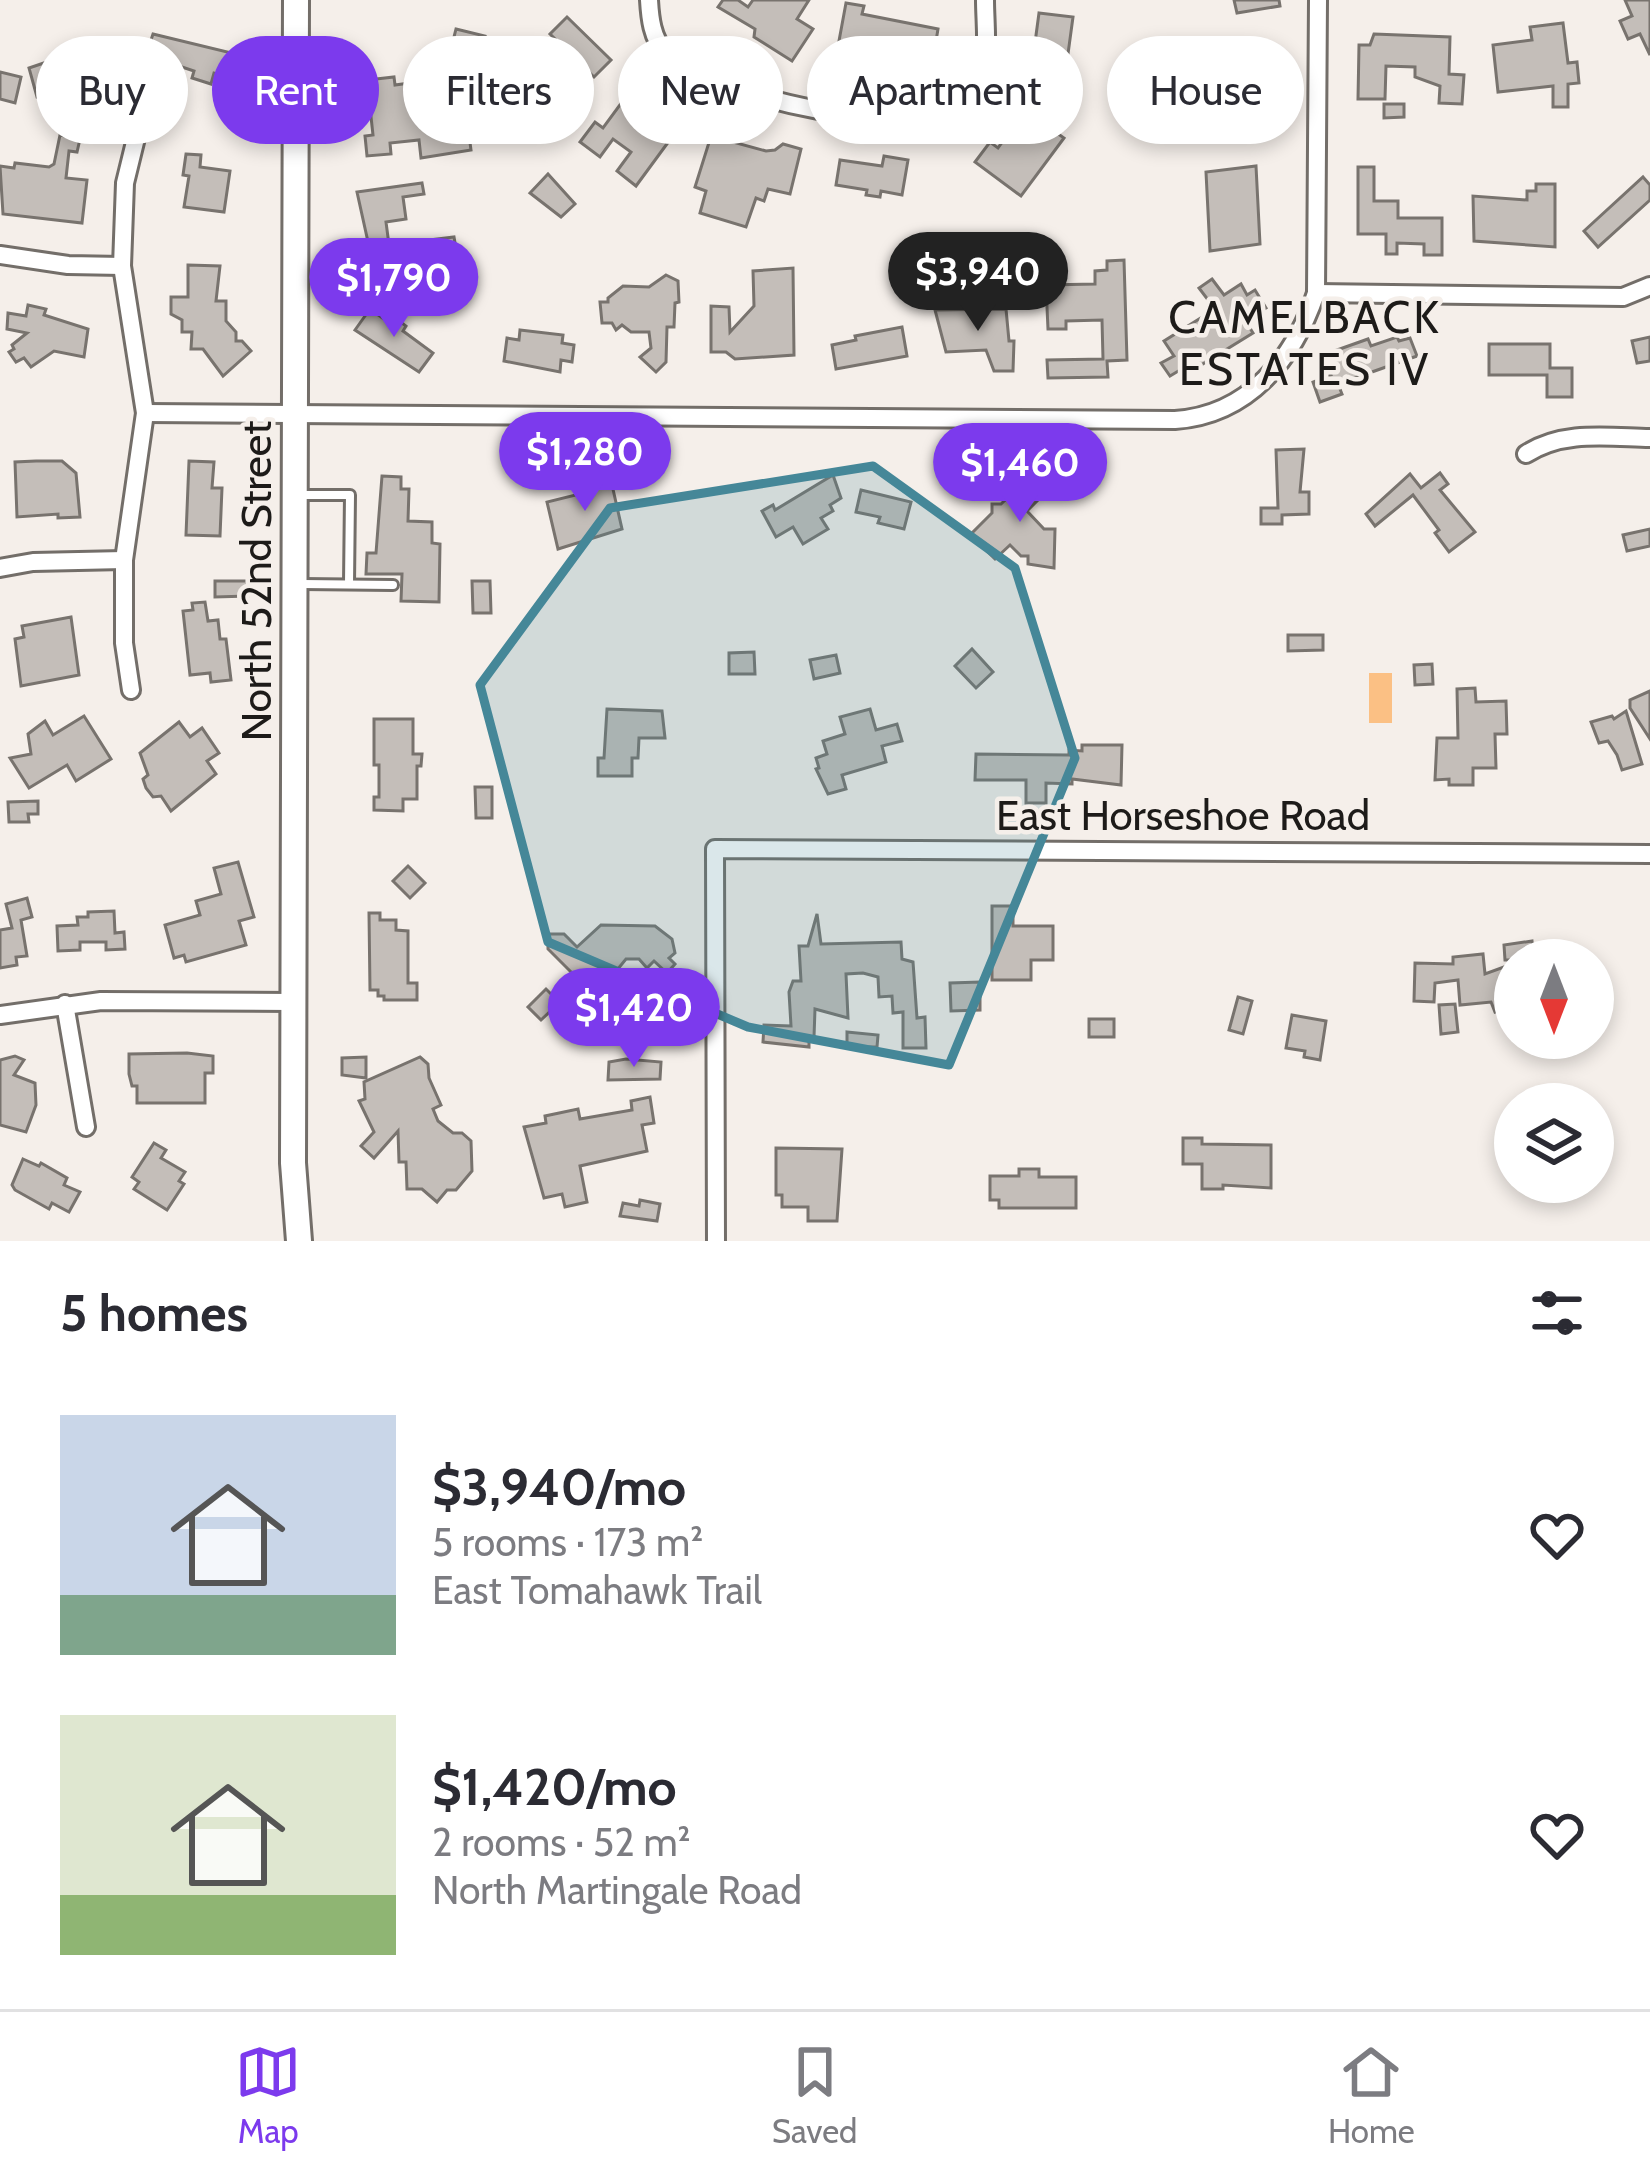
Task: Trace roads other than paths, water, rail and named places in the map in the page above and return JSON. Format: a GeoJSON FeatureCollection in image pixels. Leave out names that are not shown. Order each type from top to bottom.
{"type":"FeatureCollection","features":[{"type":"Feature","properties":{"kind":"street","name":"North 52nd Street"},"geometry":{"type":"LineString","coordinates":[[296,0],[293,1162],[299,1241]]}},
{"type":"Feature","properties":{"kind":"street"},"geometry":{"type":"LineString","coordinates":[[649,0],[653,34],[665,53],[699,74],[820,110],[934,118],[952,114],[970,102],[982,82],[985,0]]}},
{"type":"Feature","properties":{"kind":"street"},"geometry":{"type":"LineString","coordinates":[[146,412],[1175,420],[1208,415],[1248,395],[1276,369],[1305,327],[1316,293],[1318,0]]}},
{"type":"Feature","properties":{"kind":"street"},"geometry":{"type":"LineString","coordinates":[[131,690],[124,643],[124,560],[146,412],[122,266],[125,183],[135,144]]}},
{"type":"Feature","properties":{"kind":"street"},"geometry":{"type":"LineString","coordinates":[[0,255],[68,265],[122,266]]}},
{"type":"Feature","properties":{"kind":"street"},"geometry":{"type":"LineString","coordinates":[[1316,293],[1624,297],[1650,286]]}},
{"type":"Feature","properties":{"kind":"street"},"geometry":{"type":"LineString","coordinates":[[1526,454],[1548,440],[1567,437],[1650,438]]}},
{"type":"Feature","properties":{"kind":"street"},"geometry":{"type":"LineString","coordinates":[[0,568],[33,562],[124,560]]}},
{"type":"Feature","properties":{"kind":"street","name":"East Horseshoe Road"},"geometry":{"type":"LineString","coordinates":[[716,1241],[715,848],[1650,854]]}},
{"type":"Feature","properties":{"kind":"street"},"geometry":{"type":"LineString","coordinates":[[0,1015],[65,1004],[293,1002]]}},
{"type":"Feature","properties":{"kind":"street"},"geometry":{"type":"LineString","coordinates":[[65,1004],[86,1127]]}},
{"type":"Feature","properties":{"kind":"street","name":"North 52nd Street"},"geometry":{"type":"LineString","coordinates":[[286,1241],[293,1162]]}},
{"type":"Feature","properties":{"kind":"lane"},"geometry":{"type":"LineString","coordinates":[[294,495],[350,495],[349,584]]}},
{"type":"Feature","properties":{"kind":"lane"},"geometry":{"type":"LineString","coordinates":[[294,584],[393,585]]}},
{"type":"Feature","properties":{"kind":"district","name":"CAMELBACK ESTATES IV"},"geometry":{"type":"Point","coordinates":[1305,343]}}]}
